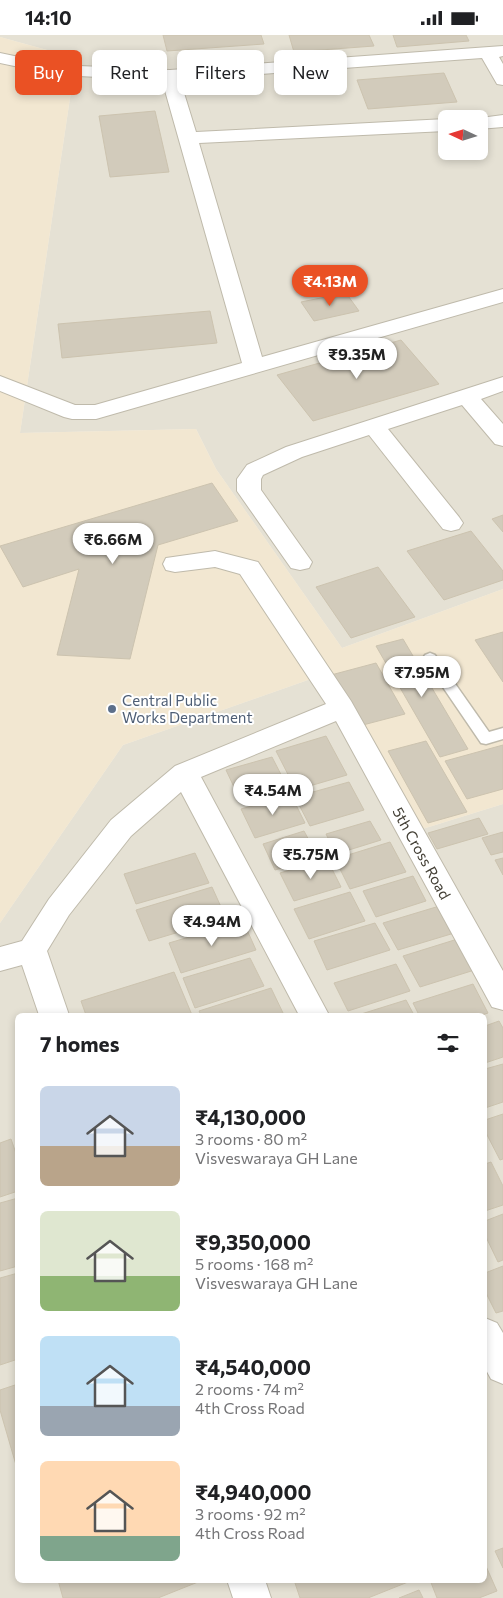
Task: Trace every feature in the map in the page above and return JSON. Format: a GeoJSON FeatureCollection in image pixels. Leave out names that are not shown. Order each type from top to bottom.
{"type":"FeatureCollection","features":[{"type":"Feature","properties":{"kind":"street"},"geometry":{"type":"LineString","coordinates":[[0,57],[57,70],[170,75],[496,52],[503,80]]}},
{"type":"Feature","properties":{"kind":"street"},"geometry":{"type":"LineString","coordinates":[[170,75],[254,366]]}},
{"type":"Feature","properties":{"kind":"street"},"geometry":{"type":"LineString","coordinates":[[488,122],[503,121]]}},
{"type":"Feature","properties":{"kind":"street"},"geometry":{"type":"LineString","coordinates":[[188,138],[438,125]]}},
{"type":"Feature","properties":{"kind":"street"},"geometry":{"type":"LineString","coordinates":[[0,383],[72,412],[96,412],[503,295]]}},
{"type":"Feature","properties":{"kind":"street"},"geometry":{"type":"LineString","coordinates":[[300,561],[248,491],[248,479],[255,470],[294,452],[503,385]]}},
{"type":"Feature","properties":{"kind":"street"},"geometry":{"type":"LineString","coordinates":[[467,396],[503,439]]}},
{"type":"Feature","properties":{"kind":"street"},"geometry":{"type":"LineString","coordinates":[[374,426],[451,523]]}},
{"type":"Feature","properties":{"kind":"street","name":"5th Cross Road"},"geometry":{"type":"LineString","coordinates":[[175,564],[215,559],[249,568],[342,709],[503,999]]}},
{"type":"Feature","properties":{"kind":"street"},"geometry":{"type":"LineString","coordinates":[[0,959],[32,949],[59,907],[121,828],[184,773],[342,709]]}},
{"type":"Feature","properties":{"kind":"street"},"geometry":{"type":"LineString","coordinates":[[184,773],[313,1013]]}},
{"type":"Feature","properties":{"kind":"street"},"geometry":{"type":"LineString","coordinates":[[32,949],[53,1013]]}},
{"type":"Feature","properties":{"kind":"street"},"geometry":{"type":"LineString","coordinates":[[487,1338],[503,1367]]}},
{"type":"Feature","properties":{"kind":"street"},"geometry":{"type":"LineString","coordinates":[[247,1583],[252,1598]]}},
{"type":"Feature","properties":{"kind":"lane"},"geometry":{"type":"LineString","coordinates":[[430,658],[486,739],[503,733]]}},
{"type":"Feature","properties":{"kind":"shaded area"},"geometry":{"type":"Polygon","coordinates":[[[0,35],[503,35],[503,589],[342,648],[216,469],[196,429],[20,433],[70,95],[82,95],[82,50],[47,50],[0,37],[0,35]]]}},
{"type":"Feature","properties":{"kind":"shaded area","name":"Central Public Works Department"},"geometry":{"type":"Polygon","coordinates":[[[0,37],[47,50],[15,50],[15,95],[70,95],[20,433],[196,429],[216,469],[342,648],[503,589],[503,804],[416,831],[325,674],[123,745],[0,923],[0,37]]]}},
{"type":"Feature","properties":{"kind":"shaded area"},"geometry":{"type":"Polygon","coordinates":[[[325,674],[416,831],[503,804],[503,1598],[0,1598],[0,923],[123,745],[325,674]]]}},
{"type":"Feature","properties":{"kind":"building"},"geometry":{"type":"Polygon","coordinates":[[[163,35],[261,35],[264,44],[167,51],[163,35]]]}},
{"type":"Feature","properties":{"kind":"building"},"geometry":{"type":"Polygon","coordinates":[[[289,35],[369,35],[374,46],[321,50],[293,50],[289,35]]]}},
{"type":"Feature","properties":{"kind":"building"},"geometry":{"type":"Polygon","coordinates":[[[393,35],[466,35],[469,41],[397,47],[393,35]]]}},
{"type":"Feature","properties":{"kind":"building"},"geometry":{"type":"Polygon","coordinates":[[[444,73],[457,102],[368,109],[357,80],[444,73]]]}},
{"type":"Feature","properties":{"kind":"building"},"geometry":{"type":"Polygon","coordinates":[[[155,111],[169,172],[110,177],[99,116],[155,111]]]}},
{"type":"Feature","properties":{"kind":"building"},"geometry":{"type":"Polygon","coordinates":[[[346,293],[359,311],[314,321],[301,302],[346,293]]]}},
{"type":"Feature","properties":{"kind":"building"},"geometry":{"type":"Polygon","coordinates":[[[210,311],[217,343],[62,358],[58,324],[210,311]]]}},
{"type":"Feature","properties":{"kind":"building"},"geometry":{"type":"Polygon","coordinates":[[[401,340],[439,384],[313,421],[277,375],[401,340]]]}},
{"type":"Feature","properties":{"kind":"building"},"geometry":{"type":"Polygon","coordinates":[[[212,483],[238,521],[158,545],[130,659],[57,655],[79,569],[23,587],[0,546],[212,483]]]}},
{"type":"Feature","properties":{"kind":"building"},"geometry":{"type":"Polygon","coordinates":[[[503,515],[503,532],[492,519],[503,515]]]}},
{"type":"Feature","properties":{"kind":"building"},"geometry":{"type":"Polygon","coordinates":[[[471,531],[503,571],[503,580],[444,600],[407,551],[471,531]]]}},
{"type":"Feature","properties":{"kind":"building"},"geometry":{"type":"Polygon","coordinates":[[[378,567],[415,617],[351,638],[316,587],[378,567]]]}},
{"type":"Feature","properties":{"kind":"building"},"geometry":{"type":"Polygon","coordinates":[[[503,632],[503,682],[475,640],[503,632]]]}},
{"type":"Feature","properties":{"kind":"building"},"geometry":{"type":"Polygon","coordinates":[[[403,639],[468,749],[440,757],[376,646],[403,639]]]}},
{"type":"Feature","properties":{"kind":"building"},"geometry":{"type":"Polygon","coordinates":[[[376,663],[405,714],[359,726],[331,675],[376,663]]]}},
{"type":"Feature","properties":{"kind":"building"},"geometry":{"type":"Polygon","coordinates":[[[326,736],[347,775],[296,790],[276,751],[326,736]]]}},
{"type":"Feature","properties":{"kind":"building"},"geometry":{"type":"Polygon","coordinates":[[[426,741],[467,812],[428,823],[388,751],[426,741]]]}},
{"type":"Feature","properties":{"kind":"building"},"geometry":{"type":"Polygon","coordinates":[[[503,745],[503,789],[467,799],[445,761],[503,745]]]}},
{"type":"Feature","properties":{"kind":"building"},"geometry":{"type":"Polygon","coordinates":[[[272,757],[289,790],[242,804],[226,770],[272,757]]]}},
{"type":"Feature","properties":{"kind":"building"},"geometry":{"type":"Polygon","coordinates":[[[349,782],[364,810],[310,826],[295,797],[349,782]]]}},
{"type":"Feature","properties":{"kind":"building"},"geometry":{"type":"Polygon","coordinates":[[[291,795],[305,823],[255,838],[241,809],[291,795]]]}},
{"type":"Feature","properties":{"kind":"building"},"geometry":{"type":"Polygon","coordinates":[[[479,818],[488,834],[437,849],[428,833],[479,818]]]}},
{"type":"Feature","properties":{"kind":"building"},"geometry":{"type":"Polygon","coordinates":[[[370,821],[381,840],[336,854],[326,834],[370,821]]]}},
{"type":"Feature","properties":{"kind":"building"},"geometry":{"type":"Polygon","coordinates":[[[304,831],[318,857],[275,870],[263,844],[304,831]]]}},
{"type":"Feature","properties":{"kind":"building"},"geometry":{"type":"Polygon","coordinates":[[[503,832],[503,852],[491,855],[482,838],[503,832]]]}},
{"type":"Feature","properties":{"kind":"building"},"geometry":{"type":"Polygon","coordinates":[[[390,842],[406,872],[350,889],[335,859],[390,842]]]}},
{"type":"Feature","properties":{"kind":"building"},"geometry":{"type":"Polygon","coordinates":[[[195,853],[209,883],[136,904],[124,874],[195,853]]]}},
{"type":"Feature","properties":{"kind":"building"},"geometry":{"type":"Polygon","coordinates":[[[503,858],[503,875],[495,860],[503,858]]]}},
{"type":"Feature","properties":{"kind":"building"},"geometry":{"type":"Polygon","coordinates":[[[327,859],[341,887],[294,901],[280,873],[327,859]]]}},
{"type":"Feature","properties":{"kind":"building"},"geometry":{"type":"Polygon","coordinates":[[[413,876],[426,901],[376,917],[363,891],[413,876]]]}},
{"type":"Feature","properties":{"kind":"building"},"geometry":{"type":"Polygon","coordinates":[[[212,887],[226,918],[149,941],[136,910],[212,887]]]}},
{"type":"Feature","properties":{"kind":"building"},"geometry":{"type":"Polygon","coordinates":[[[350,892],[365,921],[309,939],[294,909],[350,892]]]}},
{"type":"Feature","properties":{"kind":"building"},"geometry":{"type":"Polygon","coordinates":[[[446,904],[461,931],[398,950],[383,923],[446,904]]]}},
{"type":"Feature","properties":{"kind":"building"},"geometry":{"type":"Polygon","coordinates":[[[243,921],[256,950],[181,973],[169,943],[243,921]]]}},
{"type":"Feature","properties":{"kind":"building"},"geometry":{"type":"Polygon","coordinates":[[[375,923],[390,950],[327,970],[314,941],[375,923]]]}},
{"type":"Feature","properties":{"kind":"building"},"geometry":{"type":"Polygon","coordinates":[[[464,937],[481,968],[420,987],[403,956],[464,937]]]}},
{"type":"Feature","properties":{"kind":"building"},"geometry":{"type":"Polygon","coordinates":[[[250,958],[264,986],[195,1008],[183,978],[250,958]]]}},
{"type":"Feature","properties":{"kind":"building"},"geometry":{"type":"Polygon","coordinates":[[[396,964],[410,991],[348,1011],[334,983],[396,964]]]}},
{"type":"Feature","properties":{"kind":"building"},"geometry":{"type":"Polygon","coordinates":[[[174,972],[191,1013],[85,1013],[81,1001],[174,972]]]}},
{"type":"Feature","properties":{"kind":"building"},"geometry":{"type":"Polygon","coordinates":[[[473,984],[488,1013],[418,1013],[413,1003],[473,984]]]}},
{"type":"Feature","properties":{"kind":"building"},"geometry":{"type":"Polygon","coordinates":[[[271,988],[283,1013],[200,1013],[199,1011],[271,988]]]}},
{"type":"Feature","properties":{"kind":"building"},"geometry":{"type":"Polygon","coordinates":[[[406,1000],[413,1013],[364,1013],[406,1000]]]}},
{"type":"Feature","properties":{"kind":"building"},"geometry":{"type":"Polygon","coordinates":[[[499,1021],[503,1028],[503,1057],[487,1062],[487,1025],[499,1021]]]}},
{"type":"Feature","properties":{"kind":"building"},"geometry":{"type":"Polygon","coordinates":[[[503,1064],[503,1102],[487,1107],[487,1068],[503,1064]]]}},
{"type":"Feature","properties":{"kind":"building"},"geometry":{"type":"Polygon","coordinates":[[[503,1114],[503,1159],[500,1160],[487,1135],[487,1119],[503,1114]]]}},
{"type":"Feature","properties":{"kind":"building"},"geometry":{"type":"Polygon","coordinates":[[[11,1139],[15,1150],[15,1192],[0,1197],[0,1143],[11,1139]]]}},
{"type":"Feature","properties":{"kind":"building"},"geometry":{"type":"Polygon","coordinates":[[[491,1162],[503,1186],[503,1205],[487,1210],[487,1163],[491,1162]]]}},
{"type":"Feature","properties":{"kind":"building"},"geometry":{"type":"Polygon","coordinates":[[[15,1199],[15,1267],[0,1271],[0,1203],[15,1199]]]}},
{"type":"Feature","properties":{"kind":"building"},"geometry":{"type":"Polygon","coordinates":[[[503,1214],[503,1260],[498,1262],[487,1239],[487,1220],[503,1214]]]}},
{"type":"Feature","properties":{"kind":"building"},"geometry":{"type":"Polygon","coordinates":[[[503,1266],[503,1311],[496,1313],[487,1295],[487,1272],[503,1266]]]}},
{"type":"Feature","properties":{"kind":"building"},"geometry":{"type":"Polygon","coordinates":[[[15,1274],[15,1360],[0,1365],[0,1278],[15,1274]]]}},
{"type":"Feature","properties":{"kind":"building"},"geometry":{"type":"Polygon","coordinates":[[[15,1385],[15,1462],[0,1410],[0,1390],[15,1385]]]}},
{"type":"Feature","properties":{"kind":"building"},"geometry":{"type":"Polygon","coordinates":[[[503,1548],[503,1568],[495,1551],[503,1548]]]}},
{"type":"Feature","properties":{"kind":"building"},"geometry":{"type":"Polygon","coordinates":[[[487,1568],[497,1591],[479,1598],[437,1598],[431,1583],[487,1583],[487,1568]]]}},
{"type":"Feature","properties":{"kind":"building"},"geometry":{"type":"Polygon","coordinates":[[[59,1583],[196,1583],[158,1598],[63,1598],[59,1583]]]}},
{"type":"Feature","properties":{"kind":"building"},"geometry":{"type":"Polygon","coordinates":[[[295,1583],[406,1583],[368,1598],[300,1598],[295,1583]]]}},
{"type":"Feature","properties":{"kind":"building"},"geometry":{"type":"Polygon","coordinates":[[[419,1590],[423,1598],[399,1598],[419,1590]]]}},
{"type":"Feature","properties":{"kind":"place","name":"Central Public Works Department"},"geometry":{"type":"Point","coordinates":[112,709]}}]}
